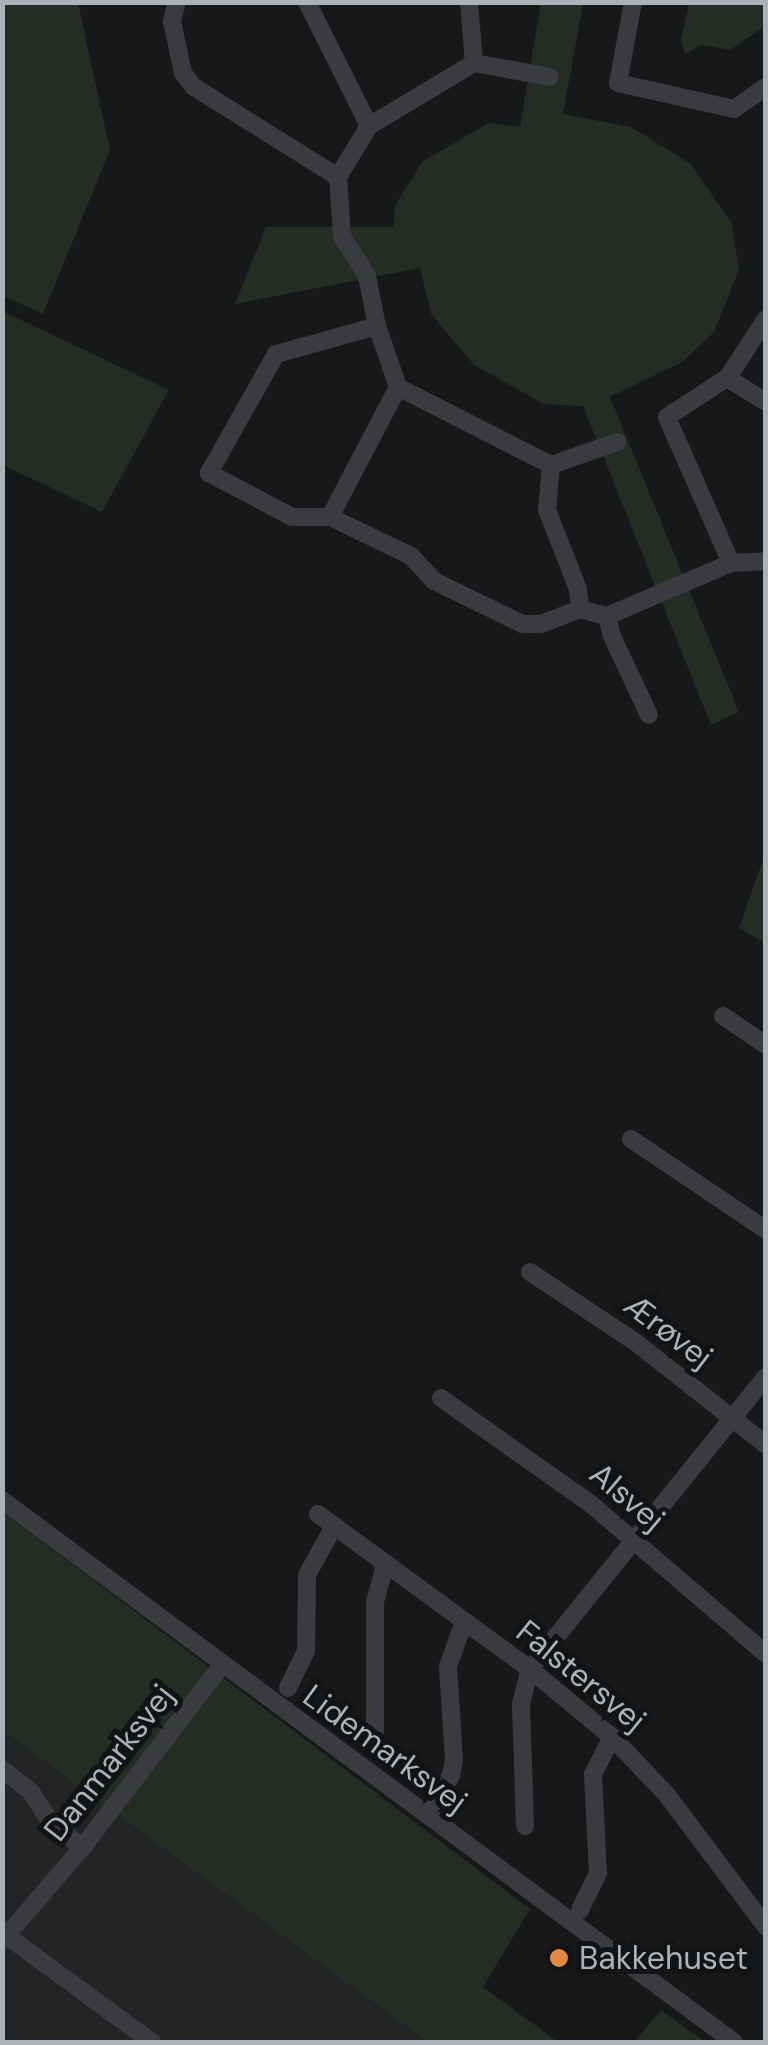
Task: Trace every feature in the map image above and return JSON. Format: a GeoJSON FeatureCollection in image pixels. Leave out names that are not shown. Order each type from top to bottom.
{"type":"FeatureCollection","features":[{"type":"Feature","properties":{"kind":"street"},"geometry":{"type":"LineString","coordinates":[[177,2],[172,20],[183,74],[194,88],[338,178]]}},
{"type":"Feature","properties":{"kind":"street"},"geometry":{"type":"LineString","coordinates":[[307,2],[368,126]]}},
{"type":"Feature","properties":{"kind":"street"},"geometry":{"type":"LineString","coordinates":[[470,2],[474,62]]}},
{"type":"Feature","properties":{"kind":"street"},"geometry":{"type":"LineString","coordinates":[[633,2],[618,83],[734,108],[766,87]]}},
{"type":"Feature","properties":{"kind":"street"},"geometry":{"type":"LineString","coordinates":[[550,77],[474,62],[368,126],[338,178],[338,222],[368,276],[377,326],[398,388],[551,464],[617,442]]}},
{"type":"Feature","properties":{"kind":"street"},"geometry":{"type":"LineString","coordinates":[[730,563],[668,417],[727,378],[766,318]]}},
{"type":"Feature","properties":{"kind":"street"},"geometry":{"type":"LineString","coordinates":[[377,326],[276,354],[204,480],[292,517],[330,516],[411,556],[434,581],[522,624],[541,624],[580,609],[607,616],[730,563],[766,561]]}},
{"type":"Feature","properties":{"kind":"street"},"geometry":{"type":"LineString","coordinates":[[727,378],[766,402]]}},
{"type":"Feature","properties":{"kind":"street"},"geometry":{"type":"LineString","coordinates":[[330,516],[398,388]]}},
{"type":"Feature","properties":{"kind":"street"},"geometry":{"type":"LineString","coordinates":[[551,464],[546,510],[578,589],[580,609]]}},
{"type":"Feature","properties":{"kind":"street"},"geometry":{"type":"LineString","coordinates":[[607,616],[649,715]]}},
{"type":"Feature","properties":{"kind":"street"},"geometry":{"type":"LineString","coordinates":[[724,1016],[766,1044]]}},
{"type":"Feature","properties":{"kind":"street"},"geometry":{"type":"LineString","coordinates":[[632,1139],[766,1230]]}},
{"type":"Feature","properties":{"kind":"street","name":"Ærøvej"},"geometry":{"type":"LineString","coordinates":[[530,1272],[634,1340],[766,1445]]}},
{"type":"Feature","properties":{"kind":"street"},"geometry":{"type":"LineString","coordinates":[[525,1826],[520,1704],[530,1669],[766,1377]]}},
{"type":"Feature","properties":{"kind":"street","name":"Alsvej"},"geometry":{"type":"LineString","coordinates":[[442,1398],[548,1471],[766,1654]]}},
{"type":"Feature","properties":{"kind":"street","name":"Lidemarksvej"},"geometry":{"type":"LineString","coordinates":[[2,1500],[734,2042]]}},
{"type":"Feature","properties":{"kind":"street","name":"Falstersvej"},"geometry":{"type":"LineString","coordinates":[[318,1514],[530,1669],[612,1737],[667,1795],[766,1926]]}},
{"type":"Feature","properties":{"kind":"street"},"geometry":{"type":"LineString","coordinates":[[288,1688],[306,1651],[307,1575],[334,1526]]}},
{"type":"Feature","properties":{"kind":"street"},"geometry":{"type":"LineString","coordinates":[[375,1732],[375,1602],[385,1564]]}},
{"type":"Feature","properties":{"kind":"street"},"geometry":{"type":"LineString","coordinates":[[435,1802],[451,1775],[454,1760],[448,1666],[464,1622]]}},
{"type":"Feature","properties":{"kind":"street","name":"Danmarksvej"},"geometry":{"type":"LineString","coordinates":[[5,1939],[82,1848],[222,1666]]}},
{"type":"Feature","properties":{"kind":"street"},"geometry":{"type":"LineString","coordinates":[[580,1910],[596,1886],[594,1774],[612,1737]]}},
{"type":"Feature","properties":{"kind":"street"},"geometry":{"type":"LineString","coordinates":[[2,1770],[31,1792],[50,1822],[82,1848]]}},
{"type":"Feature","properties":{"kind":"street"},"geometry":{"type":"LineString","coordinates":[[5,1939],[152,2042]]}},
{"type":"Feature","properties":{"kind":"shaded area"},"geometry":{"type":"Polygon","coordinates":[[[2,3],[78,3],[110,150],[43,314],[3,296],[2,3]]]}},
{"type":"Feature","properties":{"kind":"shaded area"},"geometry":{"type":"Polygon","coordinates":[[[541,3],[583,3],[563,114],[631,127],[691,164],[732,224],[739,270],[714,332],[682,362],[610,397],[739,712],[711,725],[583,406],[544,404],[474,365],[431,314],[420,268],[235,304],[266,227],[393,227],[396,204],[423,161],[489,123],[520,127],[541,3]]]}},
{"type":"Feature","properties":{"kind":"shaded area"},"geometry":{"type":"Polygon","coordinates":[[[689,3],[765,3],[765,26],[730,50],[701,45],[685,54],[681,39],[689,3]]]}},
{"type":"Feature","properties":{"kind":"shaded area"},"geometry":{"type":"Polygon","coordinates":[[[2,311],[169,390],[102,512],[3,465],[2,311]]]}},
{"type":"Feature","properties":{"kind":"shaded area"},"geometry":{"type":"Polygon","coordinates":[[[765,854],[765,943],[739,928],[765,854]]]}},
{"type":"Feature","properties":{"kind":"shaded area"},"geometry":{"type":"Polygon","coordinates":[[[2,1511],[530,1909],[483,1987],[558,2042],[427,2042],[3,1731],[2,1511]]]}},
{"type":"Feature","properties":{"kind":"shaded area"},"geometry":{"type":"Polygon","coordinates":[[[3,1731],[427,2042],[3,2042],[3,1731]]]}},
{"type":"Feature","properties":{"kind":"shaded area"},"geometry":{"type":"Polygon","coordinates":[[[661,2010],[705,2042],[634,2042],[661,2010]]]}},
{"type":"Feature","properties":{"kind":"place","name":"Bakkehuset"},"geometry":{"type":"Point","coordinates":[559,1958]}}]}
